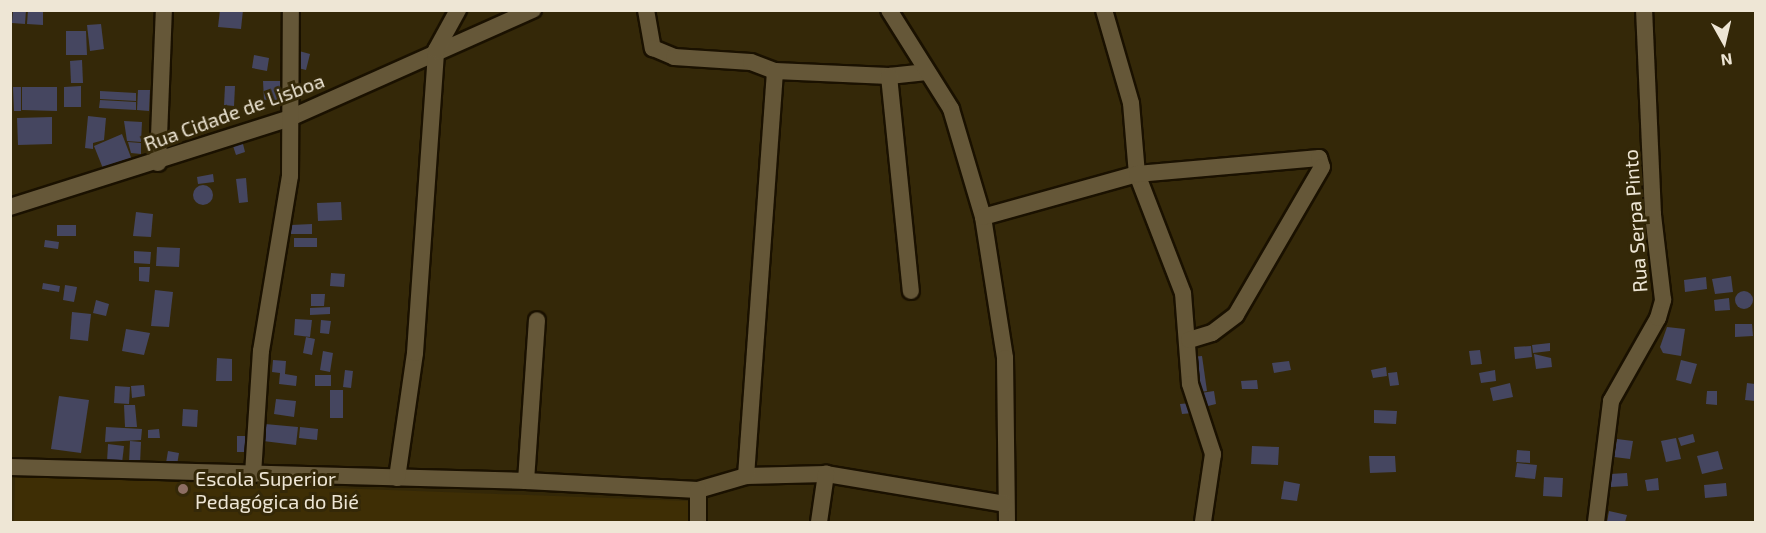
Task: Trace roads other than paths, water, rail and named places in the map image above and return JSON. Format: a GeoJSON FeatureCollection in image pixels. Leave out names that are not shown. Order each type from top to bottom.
{"type":"FeatureCollection","features":[{"type":"Feature","properties":{"kind":"street"},"geometry":{"type":"LineString","coordinates":[[158,164],[164,10]]}},
{"type":"Feature","properties":{"kind":"street"},"geometry":{"type":"LineString","coordinates":[[253,474],[261,351],[289,186],[291,10]]}},
{"type":"Feature","properties":{"kind":"street"},"geometry":{"type":"LineString","coordinates":[[397,478],[415,353],[436,50],[458,10]]}},
{"type":"Feature","properties":{"kind":"street","name":"Rua Cidade de Lisboa"},"geometry":{"type":"LineString","coordinates":[[10,207],[158,164],[290,118],[436,50],[533,10]]}},
{"type":"Feature","properties":{"kind":"street"},"geometry":{"type":"LineString","coordinates":[[646,10],[651,43],[660,54],[751,62],[775,71],[889,76],[927,72]]}},
{"type":"Feature","properties":{"kind":"street"},"geometry":{"type":"LineString","coordinates":[[889,10],[951,110],[983,217],[1005,358],[1007,522]]}},
{"type":"Feature","properties":{"kind":"street"},"geometry":{"type":"LineString","coordinates":[[1104,10],[1131,103],[1137,174],[1183,293],[1189,340],[1190,384],[1213,453],[1203,522]]}},
{"type":"Feature","properties":{"kind":"street","name":"Rua Serpa Pinto"},"geometry":{"type":"LineString","coordinates":[[1596,522],[1611,401],[1658,318],[1663,300],[1653,215],[1644,10]]}},
{"type":"Feature","properties":{"kind":"street"},"geometry":{"type":"LineString","coordinates":[[746,476],[775,71]]}},
{"type":"Feature","properties":{"kind":"street"},"geometry":{"type":"LineString","coordinates":[[889,76],[911,291]]}},
{"type":"Feature","properties":{"kind":"street"},"geometry":{"type":"LineString","coordinates":[[983,217],[1137,174],[1315,157],[1322,163],[1236,315],[1212,333],[1189,340]]}},
{"type":"Feature","properties":{"kind":"street"},"geometry":{"type":"LineString","coordinates":[[526,481],[537,320]]}},
{"type":"Feature","properties":{"kind":"street"},"geometry":{"type":"LineString","coordinates":[[10,467],[526,481],[698,490],[746,476],[826,474],[1005,504]]}},
{"type":"Feature","properties":{"kind":"street"},"geometry":{"type":"LineString","coordinates":[[819,522],[826,474]]}},
{"type":"Feature","properties":{"kind":"street"},"geometry":{"type":"LineString","coordinates":[[698,490],[698,522]]}},
{"type":"Feature","properties":{"kind":"place","name":"Escola Superior Pedagógica do Bié"},"geometry":{"type":"Point","coordinates":[183,489]}}]}
